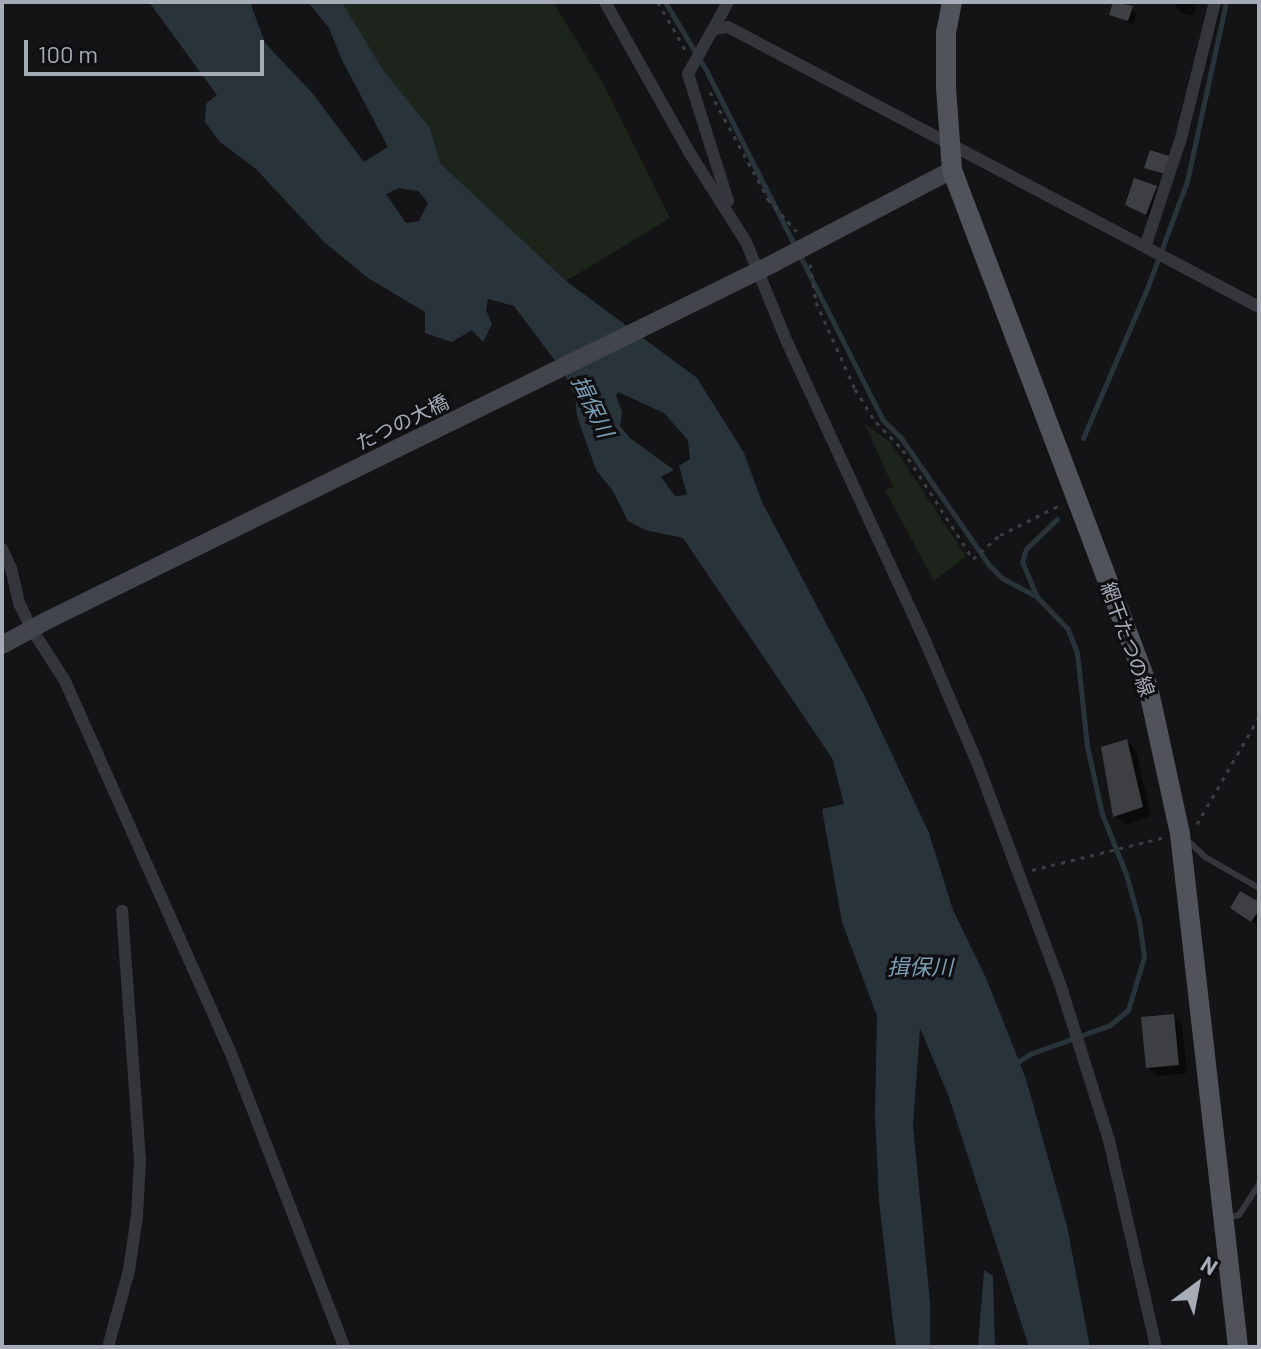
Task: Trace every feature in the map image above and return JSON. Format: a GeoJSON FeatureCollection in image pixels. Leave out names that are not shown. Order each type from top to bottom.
{"type":"FeatureCollection","features":[{"type":"Feature","properties":{"kind":"main road","name":"網干たつの線"},"geometry":{"type":"LineString","coordinates":[[952,2],[946,46],[952,170],[1148,687],[1180,834],[1238,1347]]}},
{"type":"Feature","properties":{"kind":"street"},"geometry":{"type":"LineString","coordinates":[[605,2],[691,155],[732,215]]}},
{"type":"Feature","properties":{"kind":"street"},"geometry":{"type":"LineString","coordinates":[[728,2],[688,74],[732,215],[926,643],[1021,874],[1109,1140],[1156,1347]]}},
{"type":"Feature","properties":{"kind":"street"},"geometry":{"type":"LineString","coordinates":[[1145,247],[1181,138],[1215,2]]}},
{"type":"Feature","properties":{"kind":"street"},"geometry":{"type":"LineString","coordinates":[[714,29],[728,27],[1259,307]]}},
{"type":"Feature","properties":{"kind":"street","name":"たつの大橋"},"geometry":{"type":"LineString","coordinates":[[2,645],[774,263],[952,170]]}},
{"type":"Feature","properties":{"kind":"street"},"geometry":{"type":"LineString","coordinates":[[2,549],[31,628],[65,681],[230,1051],[344,1347]]}},
{"type":"Feature","properties":{"kind":"street"},"geometry":{"type":"LineString","coordinates":[[108,1347],[129,1270],[137,1216],[140,1161],[122,911]]}},
{"type":"Feature","properties":{"kind":"lane"},"geometry":{"type":"LineString","coordinates":[[1180,834],[1205,857],[1259,888]]}},
{"type":"Feature","properties":{"kind":"lane"},"geometry":{"type":"LineString","coordinates":[[1221,1218],[1239,1215],[1259,1184]]}},
{"type":"Feature","properties":{"kind":"path"},"geometry":{"type":"LineString","coordinates":[[658,2],[694,64]]}},
{"type":"Feature","properties":{"kind":"path"},"geometry":{"type":"LineString","coordinates":[[709,91],[768,199],[796,231]]}},
{"type":"Feature","properties":{"kind":"path"},"geometry":{"type":"LineString","coordinates":[[809,260],[816,302],[855,389],[876,422],[903,450],[973,559],[1000,535],[1044,510],[1075,501]]}},
{"type":"Feature","properties":{"kind":"path"},"geometry":{"type":"LineString","coordinates":[[1021,874],[1106,849],[1180,834],[1198,823],[1259,717]]}},
{"type":"Feature","properties":{"kind":"shaded area"},"geometry":{"type":"Polygon","coordinates":[[[342,2],[553,2],[605,87],[670,218],[566,281],[440,163],[430,128],[383,70],[342,2]]]}},
{"type":"Feature","properties":{"kind":"shaded area"},"geometry":{"type":"Polygon","coordinates":[[[865,424],[890,442],[966,556],[934,581],[885,490],[893,487],[865,424]]]}},
{"type":"Feature","properties":{"kind":"water","name":"揖保川"},"geometry":{"type":"Polygon","coordinates":[[[149,2],[250,2],[265,43],[313,94],[364,162],[388,147],[342,60],[329,28],[308,2],[342,2],[383,70],[430,128],[440,163],[566,281],[697,378],[744,453],[762,502],[865,697],[929,833],[953,910],[986,978],[1026,1079],[1067,1226],[1090,1347],[1029,1347],[949,1097],[920,1028],[913,1125],[930,1303],[930,1347],[896,1347],[879,1201],[875,1115],[877,1016],[842,922],[822,809],[844,804],[832,758],[683,538],[645,530],[628,521],[613,491],[596,470],[577,416],[575,395],[562,370],[514,306],[488,299],[486,310],[492,324],[483,342],[472,330],[452,342],[425,333],[425,312],[368,278],[324,242],[256,169],[220,142],[205,122],[206,104],[217,95],[149,2]],[[399,188],[386,194],[406,223],[419,221],[428,203],[418,191],[399,188]],[[618,392],[616,396],[622,412],[620,426],[630,438],[674,470],[661,477],[675,496],[687,495],[679,466],[690,459],[688,440],[664,413],[618,392]]]}},
{"type":"Feature","properties":{"kind":"water"},"geometry":{"type":"Polygon","coordinates":[[[984,1270],[993,1276],[995,1347],[978,1347],[984,1270]]]}},
{"type":"Feature","properties":{"kind":"building"},"geometry":{"type":"Polygon","coordinates":[[[1113,2],[1133,6],[1128,21],[1109,15],[1113,2]]]}},
{"type":"Feature","properties":{"kind":"building"},"geometry":{"type":"Polygon","coordinates":[[[1150,150],[1172,157],[1168,175],[1144,168],[1150,150]]]}},
{"type":"Feature","properties":{"kind":"building"},"geometry":{"type":"Polygon","coordinates":[[[1134,178],[1157,186],[1146,215],[1125,205],[1134,178]]]}},
{"type":"Feature","properties":{"kind":"building"},"geometry":{"type":"Polygon","coordinates":[[[1127,739],[1143,807],[1113,817],[1101,747],[1127,739]]]}},
{"type":"Feature","properties":{"kind":"building"},"geometry":{"type":"Polygon","coordinates":[[[1240,891],[1259,902],[1259,910],[1251,922],[1230,908],[1240,891]]]}},
{"type":"Feature","properties":{"kind":"building"},"geometry":{"type":"Polygon","coordinates":[[[1174,1014],[1179,1065],[1146,1068],[1141,1017],[1174,1014]]]}},
{"type":"Feature","properties":{"kind":"waterway"},"geometry":{"type":"LineString","coordinates":[[665,2],[706,70],[883,420],[901,438],[989,565],[1002,578],[1037,597]]}},
{"type":"Feature","properties":{"kind":"waterway"},"geometry":{"type":"LineString","coordinates":[[1083,438],[1148,286],[1187,181],[1226,2]]}},
{"type":"Feature","properties":{"kind":"waterway"},"geometry":{"type":"LineString","coordinates":[[1013,1065],[1030,1054],[1110,1025],[1128,1010],[1144,957],[1139,921],[1126,874],[1102,814],[1087,746],[1077,653],[1068,629],[1037,597],[1022,562],[1026,549],[1057,519]]}}]}
